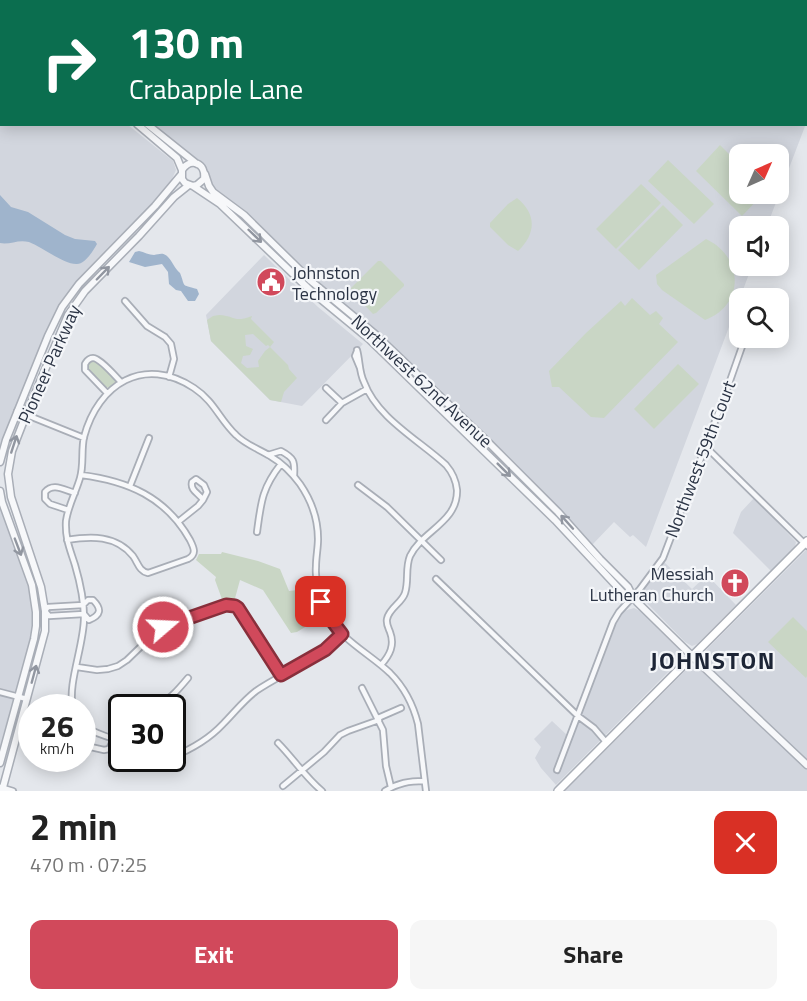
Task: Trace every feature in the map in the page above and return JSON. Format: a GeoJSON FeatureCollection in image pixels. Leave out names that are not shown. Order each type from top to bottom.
{"type":"FeatureCollection","features":[{"type":"Feature","properties":{"kind":"main road"},"geometry":{"type":"LineString","coordinates":[[558,791],[806,544]]}},
{"type":"Feature","properties":{"kind":"street"},"geometry":{"type":"LineString","coordinates":[[139,126],[177,158],[185,183],[191,186],[201,183],[204,174],[201,166],[150,126]]}},
{"type":"Feature","properties":{"kind":"street"},"geometry":{"type":"LineString","coordinates":[[182,172],[188,164],[197,164]]}},
{"type":"Feature","properties":{"kind":"street","name":"Pioneer Parkway"},"geometry":{"type":"LineString","coordinates":[[0,462],[17,411],[56,318],[70,295],[155,206],[182,172]]}},
{"type":"Feature","properties":{"kind":"street","name":"Northwest 62nd Avenue"},"geometry":{"type":"LineString","coordinates":[[204,174],[213,192],[244,215],[311,281],[375,334],[487,441],[558,512],[628,587],[633,597],[807,765]]}},
{"type":"Feature","properties":{"kind":"street","name":"Pioneer Parkway"},"geometry":{"type":"LineString","coordinates":[[28,694],[45,631],[45,611],[41,587],[11,497],[8,474],[12,451],[63,326],[76,302],[174,197],[191,186]]}},
{"type":"Feature","properties":{"kind":"street","name":"Northwest 62nd Avenue"},"geometry":{"type":"LineString","coordinates":[[191,186],[232,214],[312,292],[369,339],[555,520],[623,593],[633,597]]}},
{"type":"Feature","properties":{"kind":"street"},"geometry":{"type":"LineString","coordinates":[[125,300],[147,326],[165,337],[171,344],[174,359],[169,377]]}},
{"type":"Feature","properties":{"kind":"street","name":"Northwest 59th Court"},"geometry":{"type":"LineString","coordinates":[[557,770],[613,623],[663,558],[741,348]]}},
{"type":"Feature","properties":{"kind":"street"},"geometry":{"type":"LineString","coordinates":[[107,393],[85,370],[85,364],[89,359],[99,360],[121,382]]}},
{"type":"Feature","properties":{"kind":"street"},"geometry":{"type":"LineString","coordinates":[[360,368],[375,404],[446,465],[455,481],[457,493],[452,511],[421,540],[409,559],[405,593],[399,604],[388,615],[386,622],[392,646],[390,654],[381,665]]}},
{"type":"Feature","properties":{"kind":"street"},"geometry":{"type":"LineString","coordinates":[[72,694],[84,616],[80,581],[67,540],[66,525],[68,510],[81,475],[84,438],[95,410],[107,393],[121,382],[142,374],[169,377],[199,391],[213,404],[237,437],[281,464],[294,476],[305,492],[316,520],[318,538],[316,576],[319,594],[329,617],[342,634],[388,671],[401,686],[411,704],[417,723],[426,791]]}},
{"type":"Feature","properties":{"kind":"street"},"geometry":{"type":"LineString","coordinates":[[326,388],[342,403]]}},
{"type":"Feature","properties":{"kind":"street"},"geometry":{"type":"LineString","coordinates":[[326,420],[342,403],[367,389]]}},
{"type":"Feature","properties":{"kind":"street"},"geometry":{"type":"LineString","coordinates":[[17,411],[84,438]]}},
{"type":"Feature","properties":{"kind":"street"},"geometry":{"type":"LineString","coordinates":[[130,486],[149,438]]}},
{"type":"Feature","properties":{"kind":"street"},"geometry":{"type":"LineString","coordinates":[[705,446],[806,544]]}},
{"type":"Feature","properties":{"kind":"street"},"geometry":{"type":"LineString","coordinates":[[268,455],[281,451],[290,456],[295,464],[294,476]]}},
{"type":"Feature","properties":{"kind":"street"},"geometry":{"type":"LineString","coordinates":[[258,532],[263,493],[270,478],[281,464]]}},
{"type":"Feature","properties":{"kind":"street"},"geometry":{"type":"LineString","coordinates":[[0,475],[8,474]]}},
{"type":"Feature","properties":{"kind":"street"},"geometry":{"type":"LineString","coordinates":[[67,540],[95,537],[112,541],[130,553],[141,571],[148,573],[188,559],[194,554],[194,549],[178,522],[161,504],[130,486],[99,477],[81,475]]}},
{"type":"Feature","properties":{"kind":"street"},"geometry":{"type":"LineString","coordinates":[[358,485],[387,507],[441,560]]}},
{"type":"Feature","properties":{"kind":"street"},"geometry":{"type":"LineString","coordinates":[[68,510],[47,501],[44,496],[45,492],[55,486],[75,493]]}},
{"type":"Feature","properties":{"kind":"street"},"geometry":{"type":"LineString","coordinates":[[0,491],[32,585],[36,612],[34,639],[20,694]]}},
{"type":"Feature","properties":{"kind":"street"},"geometry":{"type":"LineString","coordinates":[[178,522],[203,500]]}},
{"type":"Feature","properties":{"kind":"street"},"geometry":{"type":"LineString","coordinates":[[436,579],[578,716],[594,728],[606,742]]}},
{"type":"Feature","properties":{"kind":"street"},"geometry":{"type":"LineString","coordinates":[[36,612],[45,611],[48,607],[83,605],[88,600],[93,600],[99,608],[96,617],[89,620],[84,616],[49,616],[45,611]]}},
{"type":"Feature","properties":{"kind":"street"},"geometry":{"type":"LineString","coordinates":[[77,667],[97,670],[118,666],[163,627],[230,605],[238,608],[281,675]]}},
{"type":"Feature","properties":{"kind":"street"},"geometry":{"type":"LineString","coordinates":[[186,751],[202,742],[224,723],[245,700],[281,675],[325,650],[342,634]]}},
{"type":"Feature","properties":{"kind":"street"},"geometry":{"type":"LineString","coordinates":[[174,694],[188,678]]}},
{"type":"Feature","properties":{"kind":"street"},"geometry":{"type":"LineString","coordinates":[[362,688],[378,719],[384,737],[386,765],[391,787]]}},
{"type":"Feature","properties":{"kind":"street"},"geometry":{"type":"LineString","coordinates":[[0,692],[18,697]]}},
{"type":"Feature","properties":{"kind":"street"},"geometry":{"type":"LineString","coordinates":[[0,763],[18,700]]}},
{"type":"Feature","properties":{"kind":"street"},"geometry":{"type":"LineString","coordinates":[[283,786],[324,752],[340,735],[401,708]]}},
{"type":"Feature","properties":{"kind":"street","name":"Pioneer Parkway"},"geometry":{"type":"LineString","coordinates":[[2,789],[18,731]]}},
{"type":"Feature","properties":{"kind":"street"},"geometry":{"type":"LineString","coordinates":[[278,743],[322,791]]}},
{"type":"Feature","properties":{"kind":"street"},"geometry":{"type":"LineString","coordinates":[[385,791],[400,783],[424,781]]}},
{"type":"Feature","properties":{"kind":"street"},"geometry":{"type":"LineString","coordinates":[[2,789],[14,791]]}},
{"type":"Feature","properties":{"kind":"shaded area"},"geometry":{"type":"Polygon","coordinates":[[[0,126],[129,126],[173,161],[176,170],[172,179],[175,182],[70,295],[36,360],[0,448],[0,126]]]}},
{"type":"Feature","properties":{"kind":"shaded area"},"geometry":{"type":"Polygon","coordinates":[[[151,126],[805,126],[789,168],[789,144],[729,144],[729,204],[775,204],[771,216],[729,216],[729,276],[748,276],[744,288],[729,288],[729,327],[646,547],[633,535],[630,537],[614,522],[593,544],[586,544],[489,443],[342,308],[251,218],[213,188],[204,165],[151,126]]]}},
{"type":"Feature","properties":{"kind":"shaded area"},"geometry":{"type":"Polygon","coordinates":[[[264,255],[318,307],[363,344],[302,406],[270,400],[211,341],[206,315],[264,255]]]}},
{"type":"Feature","properties":{"kind":"shaded area"},"geometry":{"type":"Polygon","coordinates":[[[0,497],[31,590],[34,627],[0,757],[0,497]]]}},
{"type":"Feature","properties":{"kind":"shaded area"},"geometry":{"type":"Polygon","coordinates":[[[754,498],[796,542],[795,547],[771,571],[733,533],[741,512],[754,498]]]}},
{"type":"Feature","properties":{"kind":"shaded area"},"geometry":{"type":"Polygon","coordinates":[[[807,549],[807,761],[704,662],[702,657],[708,648],[807,549]]]}},
{"type":"Feature","properties":{"kind":"shaded area"},"geometry":{"type":"Polygon","coordinates":[[[663,561],[692,589],[707,575],[736,605],[697,644],[692,646],[685,642],[642,598],[642,589],[663,561]]]}},
{"type":"Feature","properties":{"kind":"shaded area"},"geometry":{"type":"Polygon","coordinates":[[[634,608],[642,612],[682,650],[683,657],[556,785],[535,758],[541,747],[534,739],[552,721],[567,735],[593,664],[600,666],[614,628],[624,611],[634,608]]]}},
{"type":"Feature","properties":{"kind":"shaded area"},"geometry":{"type":"Polygon","coordinates":[[[691,665],[701,670],[771,737],[789,748],[807,765],[807,791],[565,791],[691,665]]]}},
{"type":"Feature","properties":{"kind":"green space"},"geometry":{"type":"Polygon","coordinates":[[[720,145],[729,154],[729,203],[696,171],[720,145]]]}},
{"type":"Feature","properties":{"kind":"green space"},"geometry":{"type":"Polygon","coordinates":[[[668,160],[714,204],[694,224],[648,181],[668,160]]]}},
{"type":"Feature","properties":{"kind":"green space"},"geometry":{"type":"Polygon","coordinates":[[[641,184],[661,203],[616,249],[596,229],[641,184]]]}},
{"type":"Feature","properties":{"kind":"green space"},"geometry":{"type":"Polygon","coordinates":[[[517,198],[524,204],[532,224],[528,238],[518,251],[508,245],[490,227],[490,223],[517,198]]]}},
{"type":"Feature","properties":{"kind":"green space"},"geometry":{"type":"Polygon","coordinates":[[[730,204],[753,204],[742,216],[730,204]]]}},
{"type":"Feature","properties":{"kind":"green space"},"geometry":{"type":"Polygon","coordinates":[[[663,205],[683,225],[639,270],[618,250],[663,205]]]}},
{"type":"Feature","properties":{"kind":"green space"},"geometry":{"type":"Polygon","coordinates":[[[706,239],[727,257],[729,276],[734,276],[735,280],[734,288],[729,288],[728,303],[718,313],[705,320],[662,290],[657,284],[656,275],[706,239]]]}},
{"type":"Feature","properties":{"kind":"green space"},"geometry":{"type":"Polygon","coordinates":[[[378,261],[381,261],[404,286],[373,314],[351,291],[351,288],[378,261]]]}},
{"type":"Feature","properties":{"kind":"green space"},"geometry":{"type":"Polygon","coordinates":[[[632,298],[650,315],[656,311],[663,318],[659,324],[678,342],[604,418],[591,417],[559,387],[552,387],[549,371],[621,301],[625,306],[632,298]]]}},
{"type":"Feature","properties":{"kind":"green space"},"geometry":{"type":"Polygon","coordinates":[[[219,315],[238,319],[252,316],[251,319],[274,342],[270,347],[297,378],[284,392],[281,402],[270,400],[211,341],[207,320],[219,315]],[[253,334],[245,335],[246,346],[253,349],[250,355],[243,356],[241,363],[247,368],[259,367],[258,361],[270,347],[253,334]]]}},
{"type":"Feature","properties":{"kind":"green space"},"geometry":{"type":"Polygon","coordinates":[[[91,360],[98,361],[116,379],[116,383],[109,388],[106,387],[88,369],[87,365],[91,360]]]}},
{"type":"Feature","properties":{"kind":"green space"},"geometry":{"type":"Polygon","coordinates":[[[678,364],[699,384],[654,429],[634,409],[678,364]]]}},
{"type":"Feature","properties":{"kind":"green space"},"geometry":{"type":"Polygon","coordinates":[[[222,552],[280,569],[289,591],[315,588],[325,614],[308,620],[310,624],[291,633],[263,590],[240,580],[234,602],[223,602],[216,577],[196,560],[199,554],[221,554],[222,552]]]}},
{"type":"Feature","properties":{"kind":"green space"},"geometry":{"type":"Polygon","coordinates":[[[793,617],[807,631],[806,678],[768,642],[793,617]]]}},
{"type":"Feature","properties":{"kind":"water"},"geometry":{"type":"Polygon","coordinates":[[[0,195],[11,207],[28,212],[65,235],[75,239],[95,241],[97,244],[86,260],[72,264],[29,242],[0,243],[0,195]]]}},
{"type":"Feature","properties":{"kind":"water"},"geometry":{"type":"Polygon","coordinates":[[[135,252],[152,255],[163,254],[168,257],[180,273],[184,285],[197,289],[199,294],[195,301],[188,301],[181,291],[169,284],[168,272],[162,264],[145,267],[129,262],[135,252]]]}},
{"type":"Feature","properties":{"kind":"place","name":"Johnston Technology"},"geometry":{"type":"Point","coordinates":[271,282]}},
{"type":"Feature","properties":{"kind":"place","name":"Messiah Lutheran Church"},"geometry":{"type":"Point","coordinates":[735,583]}},
{"type":"Feature","properties":{"kind":"district","name":"JOHNSTON"},"geometry":{"type":"Point","coordinates":[713,660]}},
{"type":"Feature","properties":{"kind":"route"},"geometry":{"type":"LineString","coordinates":[[163,627],[226,605],[235,606],[281,675],[325,650],[342,634],[321,602]]}}]}
